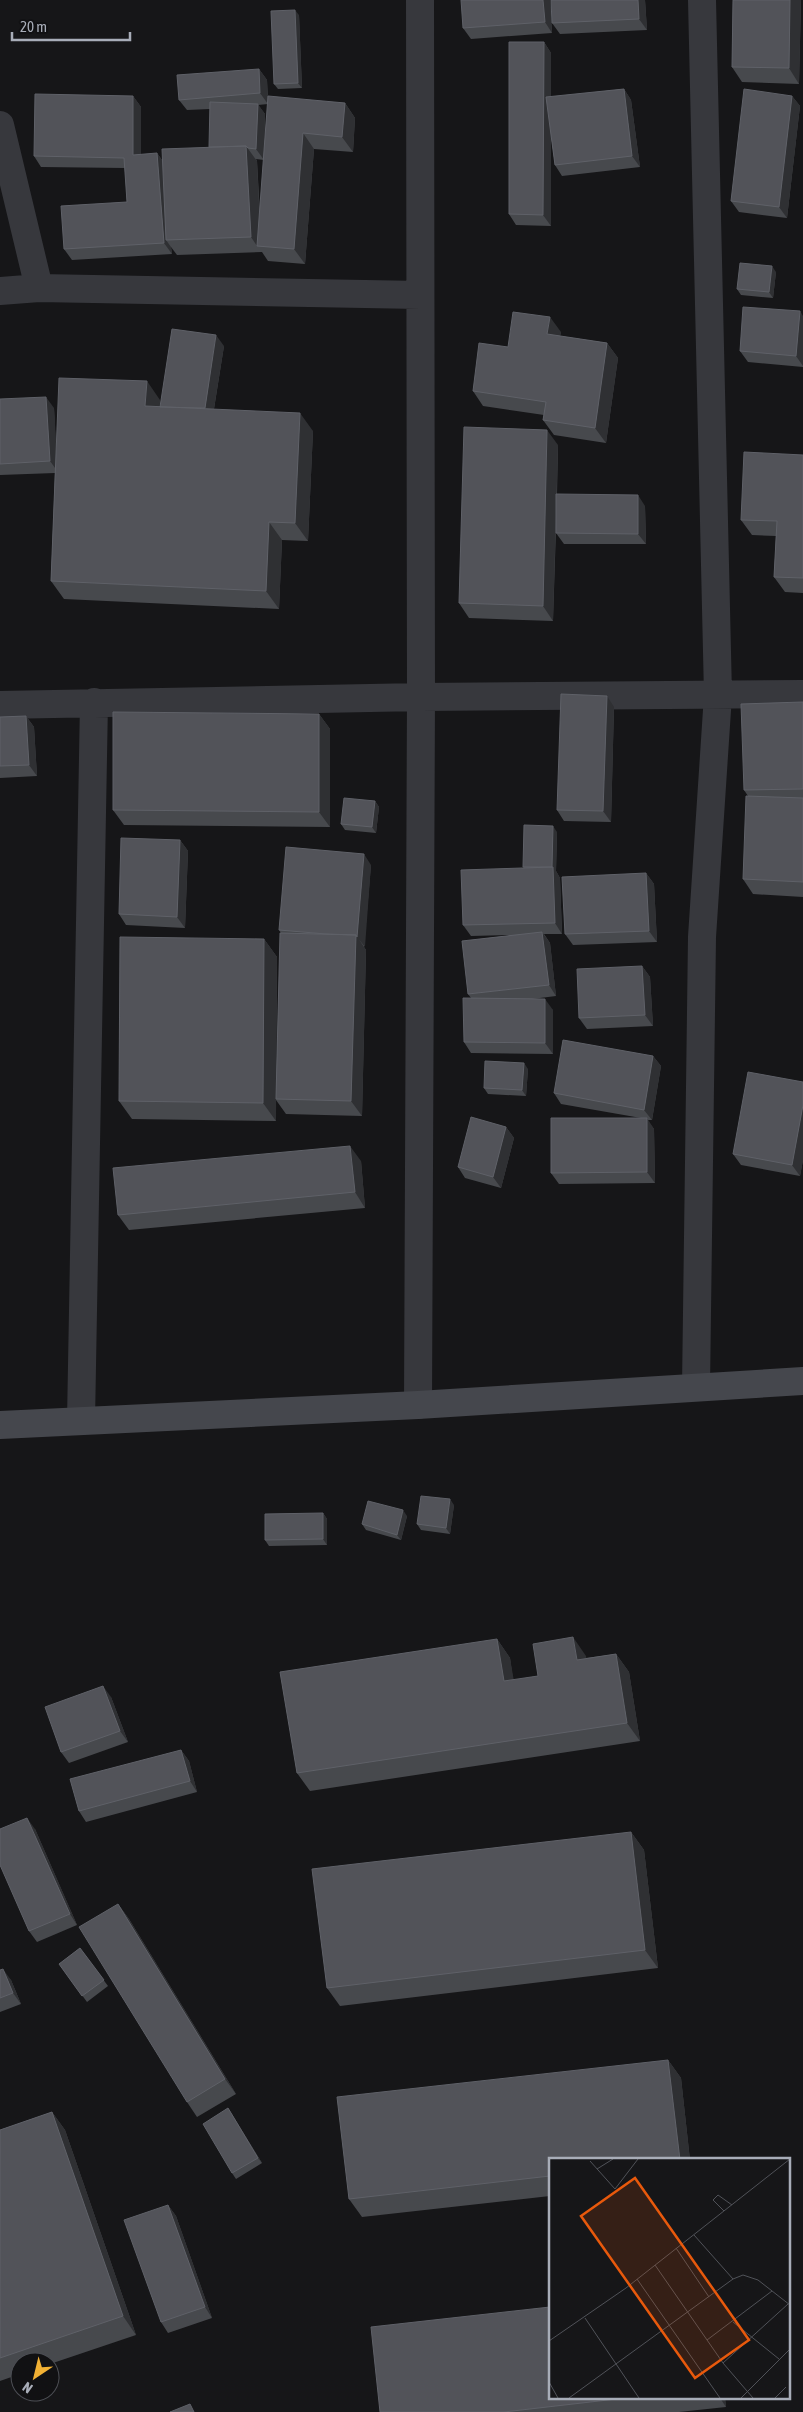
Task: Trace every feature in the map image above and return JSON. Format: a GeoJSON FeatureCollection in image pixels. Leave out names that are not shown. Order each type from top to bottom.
{"type":"FeatureCollection","features":[{"type":"Feature","properties":{"kind":"main road"},"geometry":{"type":"LineString","coordinates":[[0,1425],[418,1405],[803,1382]]}},
{"type":"Feature","properties":{"kind":"street"},"geometry":{"type":"LineString","coordinates":[[418,1405],[421,697],[420,0]]}},
{"type":"Feature","properties":{"kind":"street"},"geometry":{"type":"LineString","coordinates":[[696,1387],[702,937],[718,695],[702,0]]}},
{"type":"Feature","properties":{"kind":"street"},"geometry":{"type":"LineString","coordinates":[[0,125],[39,288]]}},
{"type":"Feature","properties":{"kind":"street"},"geometry":{"type":"LineString","coordinates":[[0,291],[39,288],[420,295]]}},
{"type":"Feature","properties":{"kind":"street"},"geometry":{"type":"LineString","coordinates":[[0,705],[421,697],[803,694]]}},
{"type":"Feature","properties":{"kind":"street"},"geometry":{"type":"LineString","coordinates":[[81,1421],[94,702]]}},
{"type":"Feature","properties":{"kind":"building"},"geometry":{"type":"Polygon","coordinates":[[[461,0],[543,0],[545,22],[463,28],[461,0]]]}},
{"type":"Feature","properties":{"kind":"building"},"geometry":{"type":"Polygon","coordinates":[[[551,0],[638,0],[639,19],[552,23],[551,0]]]}},
{"type":"Feature","properties":{"kind":"building"},"geometry":{"type":"Polygon","coordinates":[[[733,0],[790,0],[789,68],[732,67],[733,0]]]}},
{"type":"Feature","properties":{"kind":"building"},"geometry":{"type":"Polygon","coordinates":[[[295,10],[298,83],[274,84],[271,11],[295,10]]]}},
{"type":"Feature","properties":{"kind":"building"},"geometry":{"type":"Polygon","coordinates":[[[509,42],[544,42],[543,215],[509,214],[509,42]]]}},
{"type":"Feature","properties":{"kind":"building"},"geometry":{"type":"Polygon","coordinates":[[[259,69],[260,93],[179,100],[177,75],[259,69]]]}},
{"type":"Feature","properties":{"kind":"building"},"geometry":{"type":"Polygon","coordinates":[[[624,89],[632,156],[555,165],[546,97],[624,89]]]}},
{"type":"Feature","properties":{"kind":"building"},"geometry":{"type":"Polygon","coordinates":[[[744,89],[792,96],[779,207],[731,201],[744,89]]]}},
{"type":"Feature","properties":{"kind":"building"},"geometry":{"type":"Polygon","coordinates":[[[35,94],[133,96],[133,155],[157,153],[164,243],[64,249],[61,206],[127,202],[124,158],[34,156],[35,94]]]}},
{"type":"Feature","properties":{"kind":"building"},"geometry":{"type":"Polygon","coordinates":[[[268,96],[345,103],[342,137],[303,133],[294,249],[257,246],[268,96]]]}},
{"type":"Feature","properties":{"kind":"building"},"geometry":{"type":"Polygon","coordinates":[[[210,102],[258,104],[256,149],[246,146],[209,147],[210,102]]]}},
{"type":"Feature","properties":{"kind":"building"},"geometry":{"type":"Polygon","coordinates":[[[246,146],[251,237],[166,240],[162,149],[246,146]]]}},
{"type":"Feature","properties":{"kind":"building"},"geometry":{"type":"Polygon","coordinates":[[[740,263],[772,266],[769,292],[737,289],[740,263]]]}},
{"type":"Feature","properties":{"kind":"building"},"geometry":{"type":"Polygon","coordinates":[[[743,307],[800,311],[796,356],[740,351],[743,307]]]}},
{"type":"Feature","properties":{"kind":"building"},"geometry":{"type":"Polygon","coordinates":[[[513,312],[550,317],[547,334],[607,343],[595,428],[543,420],[546,402],[473,391],[479,343],[508,347],[513,312]]]}},
{"type":"Feature","properties":{"kind":"building"},"geometry":{"type":"Polygon","coordinates":[[[172,329],[216,335],[205,408],[160,407],[172,329]]]}},
{"type":"Feature","properties":{"kind":"building"},"geometry":{"type":"Polygon","coordinates":[[[59,378],[147,381],[145,406],[300,413],[295,523],[269,522],[266,591],[51,581],[59,378]]]}},
{"type":"Feature","properties":{"kind":"building"},"geometry":{"type":"Polygon","coordinates":[[[46,397],[50,461],[0,464],[0,399],[46,397]]]}},
{"type":"Feature","properties":{"kind":"building"},"geometry":{"type":"Polygon","coordinates":[[[464,427],[547,430],[543,606],[459,603],[464,427]]]}},
{"type":"Feature","properties":{"kind":"building"},"geometry":{"type":"Polygon","coordinates":[[[744,452],[803,455],[803,578],[774,577],[777,521],[741,520],[744,452]]]}},
{"type":"Feature","properties":{"kind":"building"},"geometry":{"type":"Polygon","coordinates":[[[556,494],[638,495],[638,534],[556,533],[556,494]]]}},
{"type":"Feature","properties":{"kind":"building"},"geometry":{"type":"Polygon","coordinates":[[[561,694],[607,696],[603,811],[557,810],[561,694]]]}},
{"type":"Feature","properties":{"kind":"building"},"geometry":{"type":"Polygon","coordinates":[[[803,702],[803,789],[744,790],[741,704],[803,702]]]}},
{"type":"Feature","properties":{"kind":"building"},"geometry":{"type":"Polygon","coordinates":[[[113,712],[319,714],[319,812],[113,810],[113,712]]]}},
{"type":"Feature","properties":{"kind":"building"},"geometry":{"type":"Polygon","coordinates":[[[26,716],[29,765],[0,766],[0,717],[26,716]]]}},
{"type":"Feature","properties":{"kind":"building"},"geometry":{"type":"Polygon","coordinates":[[[746,796],[803,798],[803,882],[743,879],[746,796]]]}},
{"type":"Feature","properties":{"kind":"building"},"geometry":{"type":"Polygon","coordinates":[[[344,798],[375,801],[372,827],[341,824],[344,798]]]}},
{"type":"Feature","properties":{"kind":"building"},"geometry":{"type":"Polygon","coordinates":[[[524,825],[553,826],[552,867],[523,867],[524,825]]]}},
{"type":"Feature","properties":{"kind":"building"},"geometry":{"type":"Polygon","coordinates":[[[121,838],[180,840],[177,917],[119,914],[121,838]]]}},
{"type":"Feature","properties":{"kind":"building"},"geometry":{"type":"Polygon","coordinates":[[[286,847],[364,854],[357,937],[356,935],[279,930],[286,847]]]}},
{"type":"Feature","properties":{"kind":"building"},"geometry":{"type":"Polygon","coordinates":[[[553,867],[555,923],[463,925],[461,870],[553,867]]]}},
{"type":"Feature","properties":{"kind":"building"},"geometry":{"type":"Polygon","coordinates":[[[646,873],[649,931],[565,934],[562,877],[646,873]]]}},
{"type":"Feature","properties":{"kind":"building"},"geometry":{"type":"Polygon","coordinates":[[[542,932],[549,985],[468,994],[462,941],[542,932]]]}},
{"type":"Feature","properties":{"kind":"building"},"geometry":{"type":"Polygon","coordinates":[[[280,933],[356,935],[351,1101],[276,1099],[280,933]]]}},
{"type":"Feature","properties":{"kind":"building"},"geometry":{"type":"Polygon","coordinates":[[[120,937],[264,939],[263,1103],[119,1101],[120,937]]]}},
{"type":"Feature","properties":{"kind":"building"},"geometry":{"type":"Polygon","coordinates":[[[642,966],[645,1015],[579,1018],[577,969],[642,966]]]}},
{"type":"Feature","properties":{"kind":"building"},"geometry":{"type":"Polygon","coordinates":[[[463,998],[545,999],[545,1043],[464,1042],[463,998]]]}},
{"type":"Feature","properties":{"kind":"building"},"geometry":{"type":"Polygon","coordinates":[[[563,1040],[653,1056],[644,1110],[554,1093],[563,1040]]]}},
{"type":"Feature","properties":{"kind":"building"},"geometry":{"type":"Polygon","coordinates":[[[485,1061],[524,1063],[522,1090],[484,1088],[485,1061]]]}},
{"type":"Feature","properties":{"kind":"building"},"geometry":{"type":"Polygon","coordinates":[[[748,1072],[803,1082],[803,1105],[792,1165],[733,1154],[748,1072]]]}},
{"type":"Feature","properties":{"kind":"building"},"geometry":{"type":"Polygon","coordinates":[[[471,1117],[506,1127],[493,1177],[458,1167],[471,1117]]]}},
{"type":"Feature","properties":{"kind":"building"},"geometry":{"type":"Polygon","coordinates":[[[551,1118],[647,1118],[647,1172],[551,1173],[551,1118]]]}},
{"type":"Feature","properties":{"kind":"building"},"geometry":{"type":"Polygon","coordinates":[[[350,1146],[355,1192],[118,1215],[113,1168],[350,1146]]]}},
{"type":"Feature","properties":{"kind":"building"},"geometry":{"type":"Polygon","coordinates":[[[421,1496],[450,1499],[446,1528],[417,1524],[421,1496]]]}},
{"type":"Feature","properties":{"kind":"building"},"geometry":{"type":"Polygon","coordinates":[[[368,1501],[403,1510],[397,1535],[362,1524],[368,1501]]]}},
{"type":"Feature","properties":{"kind":"building"},"geometry":{"type":"Polygon","coordinates":[[[323,1513],[323,1539],[265,1540],[265,1514],[323,1513]]]}},
{"type":"Feature","properties":{"kind":"building"},"geometry":{"type":"Polygon","coordinates":[[[573,1637],[577,1660],[616,1654],[627,1723],[297,1773],[280,1672],[497,1639],[504,1681],[538,1676],[533,1644],[573,1637]]]}},
{"type":"Feature","properties":{"kind":"building"},"geometry":{"type":"Polygon","coordinates":[[[103,1686],[120,1731],[61,1752],[45,1707],[103,1686]]]}},
{"type":"Feature","properties":{"kind":"building"},"geometry":{"type":"Polygon","coordinates":[[[181,1750],[190,1781],[79,1811],[70,1779],[181,1750]]]}},
{"type":"Feature","properties":{"kind":"building"},"geometry":{"type":"Polygon","coordinates":[[[27,1818],[70,1914],[29,1931],[0,1865],[0,1829],[27,1818]]]}},
{"type":"Feature","properties":{"kind":"building"},"geometry":{"type":"Polygon","coordinates":[[[631,1832],[645,1950],[327,1988],[312,1869],[631,1832]]]}},
{"type":"Feature","properties":{"kind":"building"},"geometry":{"type":"Polygon","coordinates":[[[118,1904],[225,2079],[187,2102],[79,1927],[118,1904]]]}},
{"type":"Feature","properties":{"kind":"building"},"geometry":{"type":"Polygon","coordinates":[[[80,1948],[104,1980],[82,1996],[59,1964],[80,1948]]]}},
{"type":"Feature","properties":{"kind":"building"},"geometry":{"type":"Polygon","coordinates":[[[3,1969],[13,1993],[0,1998],[0,1970],[3,1969]]]}},
{"type":"Feature","properties":{"kind":"building"},"geometry":{"type":"Polygon","coordinates":[[[668,2060],[680,2158],[549,2158],[549,2176],[349,2199],[337,2097],[668,2060]]]}},
{"type":"Feature","properties":{"kind":"building"},"geometry":{"type":"Polygon","coordinates":[[[228,2108],[258,2158],[232,2173],[203,2124],[228,2108]]]}},
{"type":"Feature","properties":{"kind":"building"},"geometry":{"type":"Polygon","coordinates":[[[52,2112],[123,2316],[18,2352],[10,2352],[10,2355],[0,2358],[0,2130],[52,2112]]]}},
{"type":"Feature","properties":{"kind":"building"},"geometry":{"type":"Polygon","coordinates":[[[168,2205],[205,2307],[161,2322],[124,2220],[168,2205]]]}},
{"type":"Feature","properties":{"kind":"building"},"geometry":{"type":"Polygon","coordinates":[[[549,2307],[549,2400],[608,2400],[504,2412],[380,2412],[371,2327],[549,2307]]]}},
{"type":"Feature","properties":{"kind":"building"},"geometry":{"type":"Polygon","coordinates":[[[190,2404],[194,2412],[170,2412],[190,2404]]]}}]}
